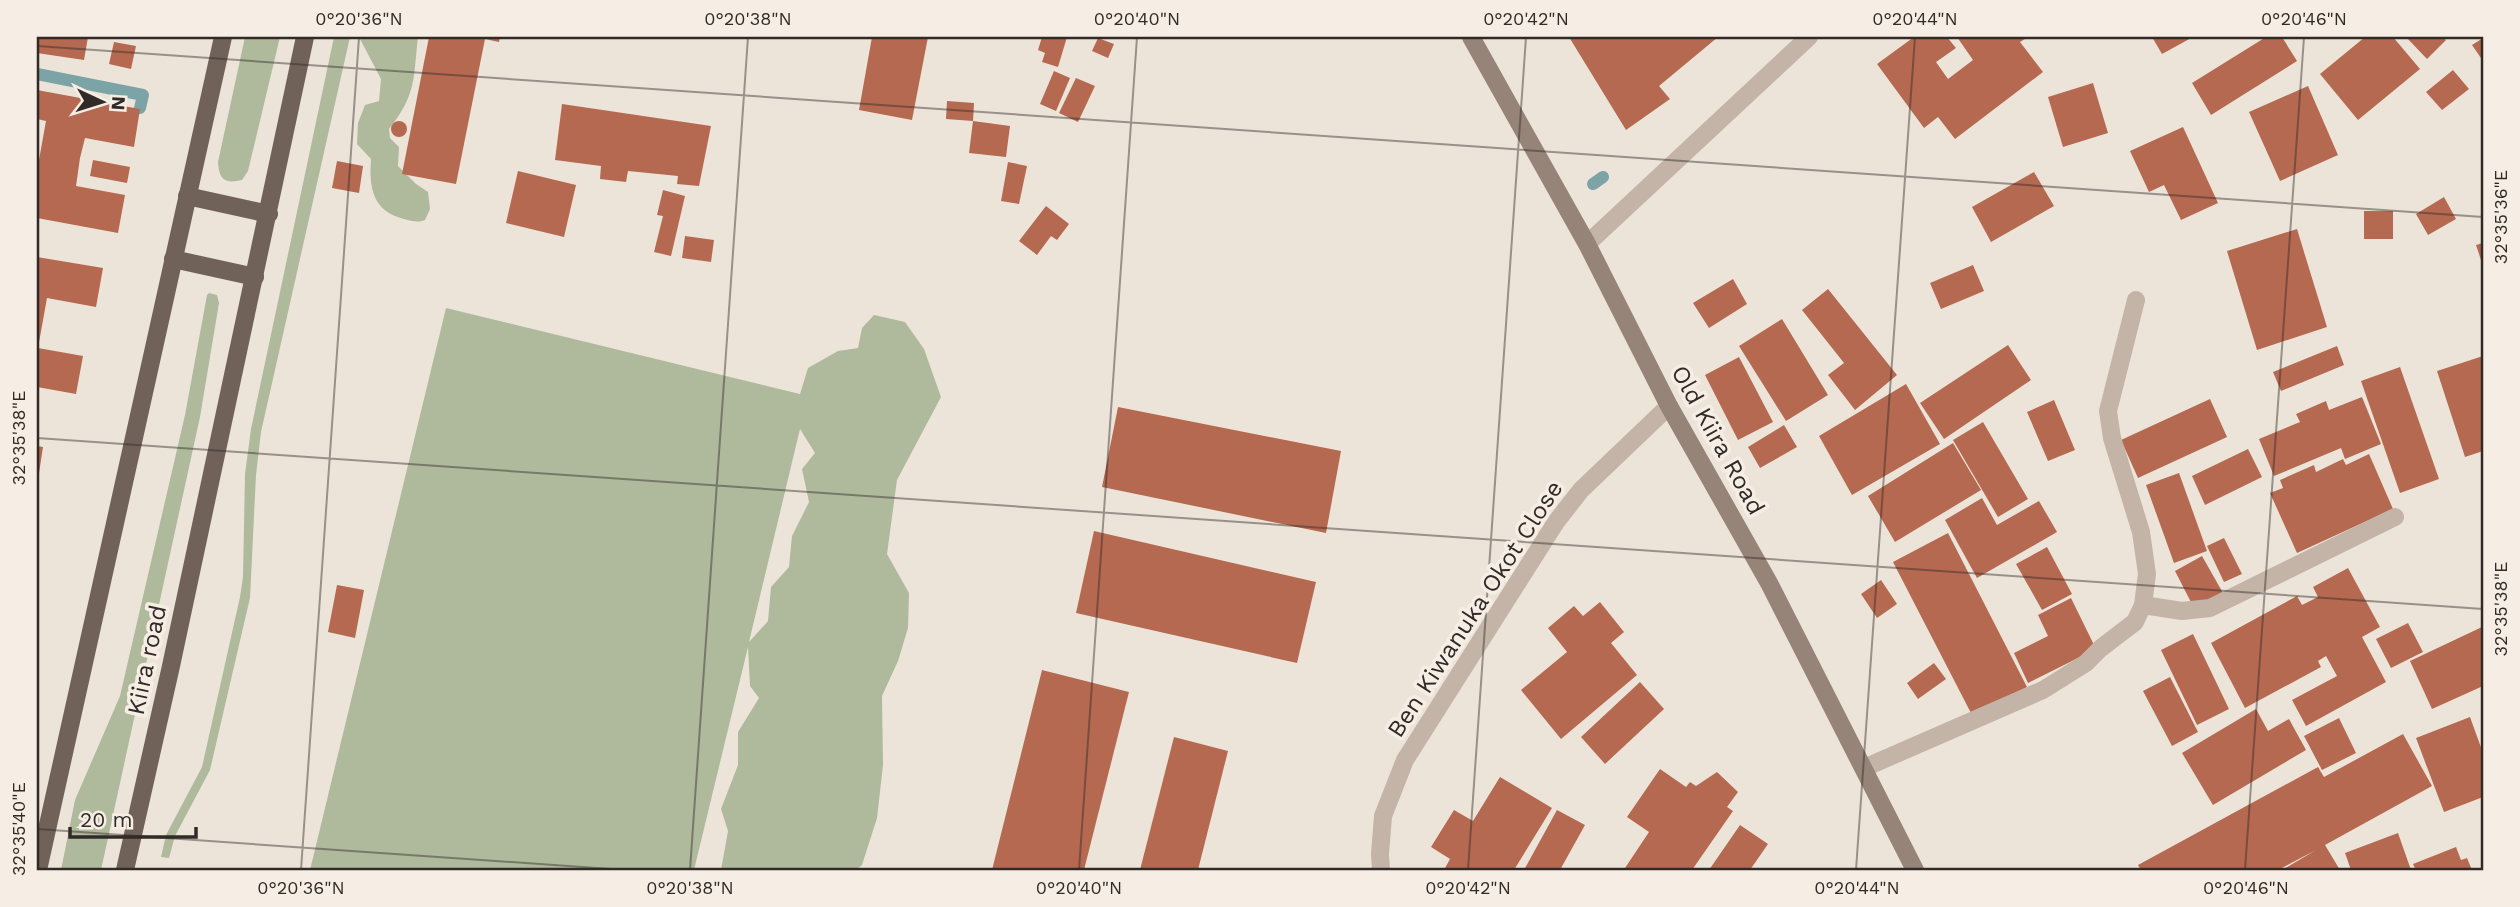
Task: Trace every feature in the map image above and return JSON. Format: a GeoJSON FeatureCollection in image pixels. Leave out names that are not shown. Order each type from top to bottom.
{"type":"FeatureCollection","features":[{"type":"Feature","properties":{"kind":"main road"},"geometry":{"type":"LineString","coordinates":[[38,870],[223,37]]}},
{"type":"Feature","properties":{"kind":"main road","name":"Kiira road"},"geometry":{"type":"LineString","coordinates":[[125,870],[209,493],[305,37]]}},
{"type":"Feature","properties":{"kind":"main road"},"geometry":{"type":"LineString","coordinates":[[187,196],[269,214]]}},
{"type":"Feature","properties":{"kind":"main road"},"geometry":{"type":"LineString","coordinates":[[173,259],[255,277]]}},
{"type":"Feature","properties":{"kind":"street","name":"Old Kiira Road"},"geometry":{"type":"LineString","coordinates":[[1471,37],[1587,244],[1670,406],[1769,583],[1915,870]]}},
{"type":"Feature","properties":{"kind":"street"},"geometry":{"type":"LineString","coordinates":[[1587,244],[1809,37]]}},
{"type":"Feature","properties":{"kind":"street"},"geometry":{"type":"LineString","coordinates":[[1864,768],[2043,690],[2086,663],[2134,622],[2143,606],[2147,574],[2141,532],[2112,438],[2108,411],[2136,300]]}},
{"type":"Feature","properties":{"kind":"street","name":"Ben Kiwanuka Okot Close"},"geometry":{"type":"LineString","coordinates":[[1381,870],[1383,816],[1413,748],[1556,522],[1581,490],[1670,406]]}},
{"type":"Feature","properties":{"kind":"street"},"geometry":{"type":"LineString","coordinates":[[2143,606],[2182,611],[2210,608],[2395,517]]}},
{"type":"Feature","properties":{"kind":"green space"},"geometry":{"type":"Polygon","coordinates":[[[245,37],[280,37],[248,171],[242,180],[227,181],[220,173],[218,162],[245,37]]]}},
{"type":"Feature","properties":{"kind":"green space"},"geometry":{"type":"Polygon","coordinates":[[[334,37],[350,37],[261,432],[256,475],[250,598],[210,770],[175,836],[169,858],[161,857],[166,835],[202,767],[240,597],[243,577],[245,474],[251,429],[334,37]]]}},
{"type":"Feature","properties":{"kind":"green space"},"geometry":{"type":"Polygon","coordinates":[[[359,37],[418,37],[409,96],[389,129],[390,138],[399,147],[398,166],[428,192],[430,209],[425,220],[414,221],[393,215],[379,204],[372,188],[371,159],[357,144],[358,123],[365,105],[379,101],[381,79],[359,37]]]}},
{"type":"Feature","properties":{"kind":"green space"},"geometry":{"type":"Polygon","coordinates":[[[209,293],[217,295],[219,303],[200,417],[101,870],[61,870],[75,800],[120,696],[185,415],[209,293]]]}},
{"type":"Feature","properties":{"kind":"green space"},"geometry":{"type":"Polygon","coordinates":[[[446,308],[800,394],[808,368],[838,351],[858,348],[862,328],[874,315],[905,322],[924,349],[941,397],[897,480],[887,554],[909,593],[908,628],[898,661],[882,696],[883,765],[877,818],[862,865],[856,870],[721,870],[728,831],[721,809],[738,765],[738,732],[759,698],[750,686],[748,647],[694,870],[310,870],[446,308]],[[800,429],[749,642],[768,621],[771,587],[789,567],[792,536],[809,502],[802,469],[815,453],[800,429]]]}},
{"type":"Feature","properties":{"kind":"building"},"geometry":{"type":"Polygon","coordinates":[[[37,37],[88,37],[84,60],[37,53],[37,37]]]}},
{"type":"Feature","properties":{"kind":"building"},"geometry":{"type":"Polygon","coordinates":[[[429,37],[500,37],[499,42],[485,39],[456,184],[402,174],[429,37]]]}},
{"type":"Feature","properties":{"kind":"building"},"geometry":{"type":"Polygon","coordinates":[[[872,37],[928,37],[912,120],[859,110],[872,37]]]}},
{"type":"Feature","properties":{"kind":"building"},"geometry":{"type":"Polygon","coordinates":[[[1042,37],[1067,37],[1058,67],[1042,62],[1045,53],[1038,50],[1042,37]]]}},
{"type":"Feature","properties":{"kind":"building"},"geometry":{"type":"Polygon","coordinates":[[[1569,37],[1718,37],[1659,86],[1670,99],[1626,130],[1569,37]]]}},
{"type":"Feature","properties":{"kind":"building"},"geometry":{"type":"Polygon","coordinates":[[[1914,37],[1947,37],[1956,48],[1936,62],[1948,79],[1973,60],[1957,37],[2028,37],[2020,42],[2043,72],[1955,139],[1938,117],[1924,128],[1877,64],[1914,37]]]}},
{"type":"Feature","properties":{"kind":"building"},"geometry":{"type":"Polygon","coordinates":[[[2152,37],[2193,37],[2162,54],[2152,37]]]}},
{"type":"Feature","properties":{"kind":"building"},"geometry":{"type":"Polygon","coordinates":[[[2266,37],[2282,37],[2297,61],[2211,115],[2192,83],[2266,37]]]}},
{"type":"Feature","properties":{"kind":"building"},"geometry":{"type":"Polygon","coordinates":[[[2365,37],[2393,37],[2420,69],[2358,120],[2320,74],[2365,37]]]}},
{"type":"Feature","properties":{"kind":"building"},"geometry":{"type":"Polygon","coordinates":[[[2406,37],[2443,37],[2446,40],[2427,59],[2406,37]]]}},
{"type":"Feature","properties":{"kind":"building"},"geometry":{"type":"Polygon","coordinates":[[[1098,38],[1114,44],[1108,58],[1092,51],[1098,38]]]}},
{"type":"Feature","properties":{"kind":"building"},"geometry":{"type":"Polygon","coordinates":[[[2483,38],[2483,61],[2472,45],[2483,38]]]}},
{"type":"Feature","properties":{"kind":"building"},"geometry":{"type":"Polygon","coordinates":[[[114,42],[136,46],[131,69],[109,64],[114,42]]]}},
{"type":"Feature","properties":{"kind":"building"},"geometry":{"type":"Polygon","coordinates":[[[2453,70],[2469,89],[2442,110],[2426,92],[2453,70]]]}},
{"type":"Feature","properties":{"kind":"building"},"geometry":{"type":"Polygon","coordinates":[[[1054,71],[1070,78],[1056,111],[1040,104],[1054,71]]]}},
{"type":"Feature","properties":{"kind":"building"},"geometry":{"type":"Polygon","coordinates":[[[1076,78],[1095,86],[1078,122],[1059,113],[1076,78]]]}},
{"type":"Feature","properties":{"kind":"building"},"geometry":{"type":"Polygon","coordinates":[[[2093,83],[2108,133],[2063,147],[2048,97],[2093,83]]]}},
{"type":"Feature","properties":{"kind":"building"},"geometry":{"type":"Polygon","coordinates":[[[2308,86],[2338,155],[2280,181],[2249,112],[2308,86]]]}},
{"type":"Feature","properties":{"kind":"building"},"geometry":{"type":"Polygon","coordinates":[[[37,90],[140,109],[134,147],[85,138],[80,158],[76,186],[125,195],[118,233],[37,218],[37,171],[46,121],[37,119],[37,90]]]}},
{"type":"Feature","properties":{"kind":"building"},"geometry":{"type":"Polygon","coordinates":[[[947,101],[974,103],[973,121],[946,119],[947,101]]]}},
{"type":"Feature","properties":{"kind":"building"},"geometry":{"type":"Polygon","coordinates":[[[562,104],[711,126],[699,186],[677,184],[678,176],[628,171],[626,182],[600,179],[601,166],[555,160],[562,104]]]}},
{"type":"Feature","properties":{"kind":"building"},"geometry":{"type":"Polygon","coordinates":[[[396,121],[402,121],[407,129],[405,135],[396,137],[391,132],[391,126],[396,121]]]}},
{"type":"Feature","properties":{"kind":"building"},"geometry":{"type":"Polygon","coordinates":[[[973,121],[1010,126],[1006,157],[969,153],[973,121]]]}},
{"type":"Feature","properties":{"kind":"building"},"geometry":{"type":"Polygon","coordinates":[[[2183,127],[2218,203],[2181,220],[2164,185],[2149,192],[2130,151],[2183,127]]]}},
{"type":"Feature","properties":{"kind":"building"},"geometry":{"type":"Polygon","coordinates":[[[93,160],[130,167],[127,183],[90,176],[93,160]]]}},
{"type":"Feature","properties":{"kind":"building"},"geometry":{"type":"Polygon","coordinates":[[[337,161],[363,166],[359,193],[332,188],[337,161]]]}},
{"type":"Feature","properties":{"kind":"building"},"geometry":{"type":"Polygon","coordinates":[[[1008,162],[1027,166],[1019,204],[1001,201],[1008,162]]]}},
{"type":"Feature","properties":{"kind":"building"},"geometry":{"type":"Polygon","coordinates":[[[518,171],[576,185],[564,237],[506,223],[518,171]]]}},
{"type":"Feature","properties":{"kind":"building"},"geometry":{"type":"Polygon","coordinates":[[[2034,172],[2054,206],[1991,242],[1972,207],[2034,172]]]}},
{"type":"Feature","properties":{"kind":"building"},"geometry":{"type":"Polygon","coordinates":[[[663,190],[685,196],[671,256],[654,252],[663,216],[657,215],[663,190]]]}},
{"type":"Feature","properties":{"kind":"building"},"geometry":{"type":"Polygon","coordinates":[[[2444,197],[2456,219],[2428,235],[2416,214],[2444,197]]]}},
{"type":"Feature","properties":{"kind":"building"},"geometry":{"type":"Polygon","coordinates":[[[1046,206],[1069,224],[1057,240],[1051,236],[1037,255],[1019,241],[1046,206]]]}},
{"type":"Feature","properties":{"kind":"building"},"geometry":{"type":"Polygon","coordinates":[[[2364,211],[2393,211],[2393,239],[2364,239],[2364,211]]]}},
{"type":"Feature","properties":{"kind":"building"},"geometry":{"type":"Polygon","coordinates":[[[2297,229],[2327,327],[2257,350],[2227,251],[2297,229]]]}},
{"type":"Feature","properties":{"kind":"building"},"geometry":{"type":"Polygon","coordinates":[[[685,236],[714,240],[711,262],[682,258],[685,236]]]}},
{"type":"Feature","properties":{"kind":"building"},"geometry":{"type":"Polygon","coordinates":[[[2483,243],[2483,266],[2476,245],[2483,243]]]}},
{"type":"Feature","properties":{"kind":"building"},"geometry":{"type":"Polygon","coordinates":[[[37,257],[103,268],[96,307],[47,298],[38,348],[83,356],[76,394],[37,387],[37,257]]]}},
{"type":"Feature","properties":{"kind":"building"},"geometry":{"type":"Polygon","coordinates":[[[1973,265],[1984,291],[1941,309],[1930,283],[1973,265]]]}},
{"type":"Feature","properties":{"kind":"building"},"geometry":{"type":"Polygon","coordinates":[[[1733,279],[1747,304],[1709,328],[1693,303],[1733,279]]]}},
{"type":"Feature","properties":{"kind":"building"},"geometry":{"type":"Polygon","coordinates":[[[1828,289],[1897,375],[1855,410],[1828,375],[1844,363],[1802,310],[1828,289]]]}},
{"type":"Feature","properties":{"kind":"building"},"geometry":{"type":"Polygon","coordinates":[[[1782,319],[1828,395],[1786,421],[1739,346],[1782,319]]]}},
{"type":"Feature","properties":{"kind":"building"},"geometry":{"type":"Polygon","coordinates":[[[2008,345],[2031,380],[1944,439],[1920,403],[2008,345]]]}},
{"type":"Feature","properties":{"kind":"building"},"geometry":{"type":"Polygon","coordinates":[[[2337,346],[2344,365],[2281,391],[2273,372],[2337,346]]]}},
{"type":"Feature","properties":{"kind":"building"},"geometry":{"type":"Polygon","coordinates":[[[2483,356],[2483,451],[2465,457],[2437,371],[2483,356]]]}},
{"type":"Feature","properties":{"kind":"building"},"geometry":{"type":"Polygon","coordinates":[[[1739,357],[1773,422],[1738,440],[1705,375],[1739,357]]]}},
{"type":"Feature","properties":{"kind":"building"},"geometry":{"type":"Polygon","coordinates":[[[2400,367],[2439,479],[2400,493],[2361,381],[2400,367]]]}},
{"type":"Feature","properties":{"kind":"building"},"geometry":{"type":"Polygon","coordinates":[[[1906,384],[1940,444],[1852,495],[1819,436],[1906,384]]]}},
{"type":"Feature","properties":{"kind":"building"},"geometry":{"type":"Polygon","coordinates":[[[2362,397],[2381,444],[2345,459],[2341,448],[2274,476],[2259,439],[2300,422],[2296,414],[2326,401],[2329,410],[2362,397]]]}},
{"type":"Feature","properties":{"kind":"building"},"geometry":{"type":"Polygon","coordinates":[[[2210,399],[2227,437],[2138,478],[2121,440],[2210,399]]]}},
{"type":"Feature","properties":{"kind":"building"},"geometry":{"type":"Polygon","coordinates":[[[2054,400],[2075,450],[2048,461],[2027,412],[2054,400]]]}},
{"type":"Feature","properties":{"kind":"building"},"geometry":{"type":"Polygon","coordinates":[[[1118,407],[1341,451],[1326,533],[1102,487],[1118,407]]]}},
{"type":"Feature","properties":{"kind":"building"},"geometry":{"type":"Polygon","coordinates":[[[1983,422],[2028,499],[1998,517],[1953,440],[1983,422]]]}},
{"type":"Feature","properties":{"kind":"building"},"geometry":{"type":"Polygon","coordinates":[[[1784,425],[1797,447],[1760,468],[1748,447],[1784,425]]]}},
{"type":"Feature","properties":{"kind":"building"},"geometry":{"type":"Polygon","coordinates":[[[1953,443],[1981,490],[1895,542],[1868,496],[1953,443]]]}},
{"type":"Feature","properties":{"kind":"building"},"geometry":{"type":"Polygon","coordinates":[[[37,446],[43,447],[38,480],[37,480],[37,446]]]}},
{"type":"Feature","properties":{"kind":"building"},"geometry":{"type":"Polygon","coordinates":[[[2248,449],[2262,477],[2205,505],[2192,476],[2248,449]]]}},
{"type":"Feature","properties":{"kind":"building"},"geometry":{"type":"Polygon","coordinates":[[[2369,454],[2393,509],[2297,553],[2270,493],[2283,488],[2280,480],[2314,465],[2316,472],[2343,459],[2346,465],[2369,454]]]}},
{"type":"Feature","properties":{"kind":"building"},"geometry":{"type":"Polygon","coordinates":[[[2179,473],[2207,551],[2174,563],[2146,485],[2179,473]]]}},
{"type":"Feature","properties":{"kind":"building"},"geometry":{"type":"Polygon","coordinates":[[[1982,498],[1997,525],[2039,501],[2057,532],[1977,578],[1945,520],[1982,498]]]}},
{"type":"Feature","properties":{"kind":"building"},"geometry":{"type":"Polygon","coordinates":[[[1094,531],[1316,582],[1297,663],[1076,613],[1094,531]]]}},
{"type":"Feature","properties":{"kind":"building"},"geometry":{"type":"Polygon","coordinates":[[[1948,533],[2027,687],[1972,715],[1893,562],[1948,533]]]}},
{"type":"Feature","properties":{"kind":"building"},"geometry":{"type":"Polygon","coordinates":[[[2224,538],[2242,574],[2224,582],[2207,546],[2224,538]]]}},
{"type":"Feature","properties":{"kind":"building"},"geometry":{"type":"Polygon","coordinates":[[[2047,547],[2072,594],[2042,610],[2016,564],[2047,547]]]}},
{"type":"Feature","properties":{"kind":"building"},"geometry":{"type":"Polygon","coordinates":[[[2202,556],[2223,593],[2194,608],[2175,571],[2202,556]]]}},
{"type":"Feature","properties":{"kind":"building"},"geometry":{"type":"Polygon","coordinates":[[[2348,568],[2380,627],[2362,637],[2386,682],[2306,726],[2292,700],[2337,676],[2326,656],[2318,661],[2321,667],[2245,708],[2211,643],[2297,596],[2302,605],[2318,597],[2313,587],[2348,568]]]}},
{"type":"Feature","properties":{"kind":"building"},"geometry":{"type":"Polygon","coordinates":[[[1881,580],[1897,604],[1877,618],[1861,594],[1881,580]]]}},
{"type":"Feature","properties":{"kind":"building"},"geometry":{"type":"Polygon","coordinates":[[[337,585],[364,590],[355,638],[328,632],[337,585]]]}},
{"type":"Feature","properties":{"kind":"building"},"geometry":{"type":"Polygon","coordinates":[[[2071,598],[2096,649],[2028,683],[2014,653],[2048,636],[2038,615],[2071,598]]]}},
{"type":"Feature","properties":{"kind":"building"},"geometry":{"type":"Polygon","coordinates":[[[1600,602],[1624,632],[1611,643],[1637,675],[1561,739],[1521,690],[1567,652],[1548,628],[1574,606],[1583,616],[1600,602]]]}},
{"type":"Feature","properties":{"kind":"building"},"geometry":{"type":"Polygon","coordinates":[[[2408,623],[2423,652],[2391,668],[2376,639],[2408,623]]]}},
{"type":"Feature","properties":{"kind":"building"},"geometry":{"type":"Polygon","coordinates":[[[2482,627],[2483,686],[2432,709],[2410,661],[2482,627]]]}},
{"type":"Feature","properties":{"kind":"building"},"geometry":{"type":"Polygon","coordinates":[[[2193,634],[2229,709],[2197,725],[2161,650],[2193,634]]]}},
{"type":"Feature","properties":{"kind":"building"},"geometry":{"type":"Polygon","coordinates":[[[1934,663],[1946,679],[1918,699],[1907,683],[1934,663]]]}},
{"type":"Feature","properties":{"kind":"building"},"geometry":{"type":"Polygon","coordinates":[[[1042,670],[1129,692],[1084,870],[992,870],[1042,670]]]}},
{"type":"Feature","properties":{"kind":"building"},"geometry":{"type":"Polygon","coordinates":[[[2170,677],[2198,732],[2172,746],[2143,691],[2170,677]]]}},
{"type":"Feature","properties":{"kind":"building"},"geometry":{"type":"Polygon","coordinates":[[[1640,682],[1664,709],[1605,764],[1581,737],[1640,682]]]}},
{"type":"Feature","properties":{"kind":"building"},"geometry":{"type":"Polygon","coordinates":[[[2256,709],[2268,731],[2289,719],[2306,750],[2213,805],[2182,753],[2256,709]]]}},
{"type":"Feature","properties":{"kind":"building"},"geometry":{"type":"Polygon","coordinates":[[[2470,717],[2483,753],[2483,797],[2444,812],[2416,738],[2470,717]]]}},
{"type":"Feature","properties":{"kind":"building"},"geometry":{"type":"Polygon","coordinates":[[[2339,718],[2356,753],[2322,770],[2304,736],[2339,718]]]}},
{"type":"Feature","properties":{"kind":"building"},"geometry":{"type":"Polygon","coordinates":[[[2403,734],[2432,786],[2325,845],[2340,870],[2282,870],[2316,850],[2278,870],[2141,870],[2138,865],[2318,767],[2324,777],[2403,734]]]}},
{"type":"Feature","properties":{"kind":"building"},"geometry":{"type":"Polygon","coordinates":[[[1174,737],[1228,751],[1198,870],[1140,870],[1174,737]]]}},
{"type":"Feature","properties":{"kind":"building"},"geometry":{"type":"Polygon","coordinates":[[[1660,769],[1686,787],[1690,782],[1696,786],[1717,772],[1738,792],[1727,807],[1733,811],[1692,870],[1625,868],[1649,832],[1627,817],[1660,769]]]}},
{"type":"Feature","properties":{"kind":"building"},"geometry":{"type":"Polygon","coordinates":[[[1500,777],[1552,808],[1514,870],[1444,870],[1450,859],[1431,847],[1454,810],[1473,821],[1500,777]]]}},
{"type":"Feature","properties":{"kind":"building"},"geometry":{"type":"Polygon","coordinates":[[[1557,810],[1585,825],[1560,870],[1524,870],[1557,810]]]}},
{"type":"Feature","properties":{"kind":"building"},"geometry":{"type":"Polygon","coordinates":[[[1740,825],[1768,844],[1750,870],[1709,870],[1740,825]]]}},
{"type":"Feature","properties":{"kind":"building"},"geometry":{"type":"Polygon","coordinates":[[[2398,833],[2411,870],[2351,870],[2345,853],[2398,833]]]}},
{"type":"Feature","properties":{"kind":"building"},"geometry":{"type":"Polygon","coordinates":[[[2456,847],[2461,860],[2467,858],[2472,870],[2416,870],[2413,864],[2456,847]]]}},
{"type":"Feature","properties":{"kind":"waterway"},"geometry":{"type":"LineString","coordinates":[[37,74],[143,95],[140,108]]}},
{"type":"Feature","properties":{"kind":"waterway"},"geometry":{"type":"LineString","coordinates":[[1593,184],[1603,177]]}}]}
